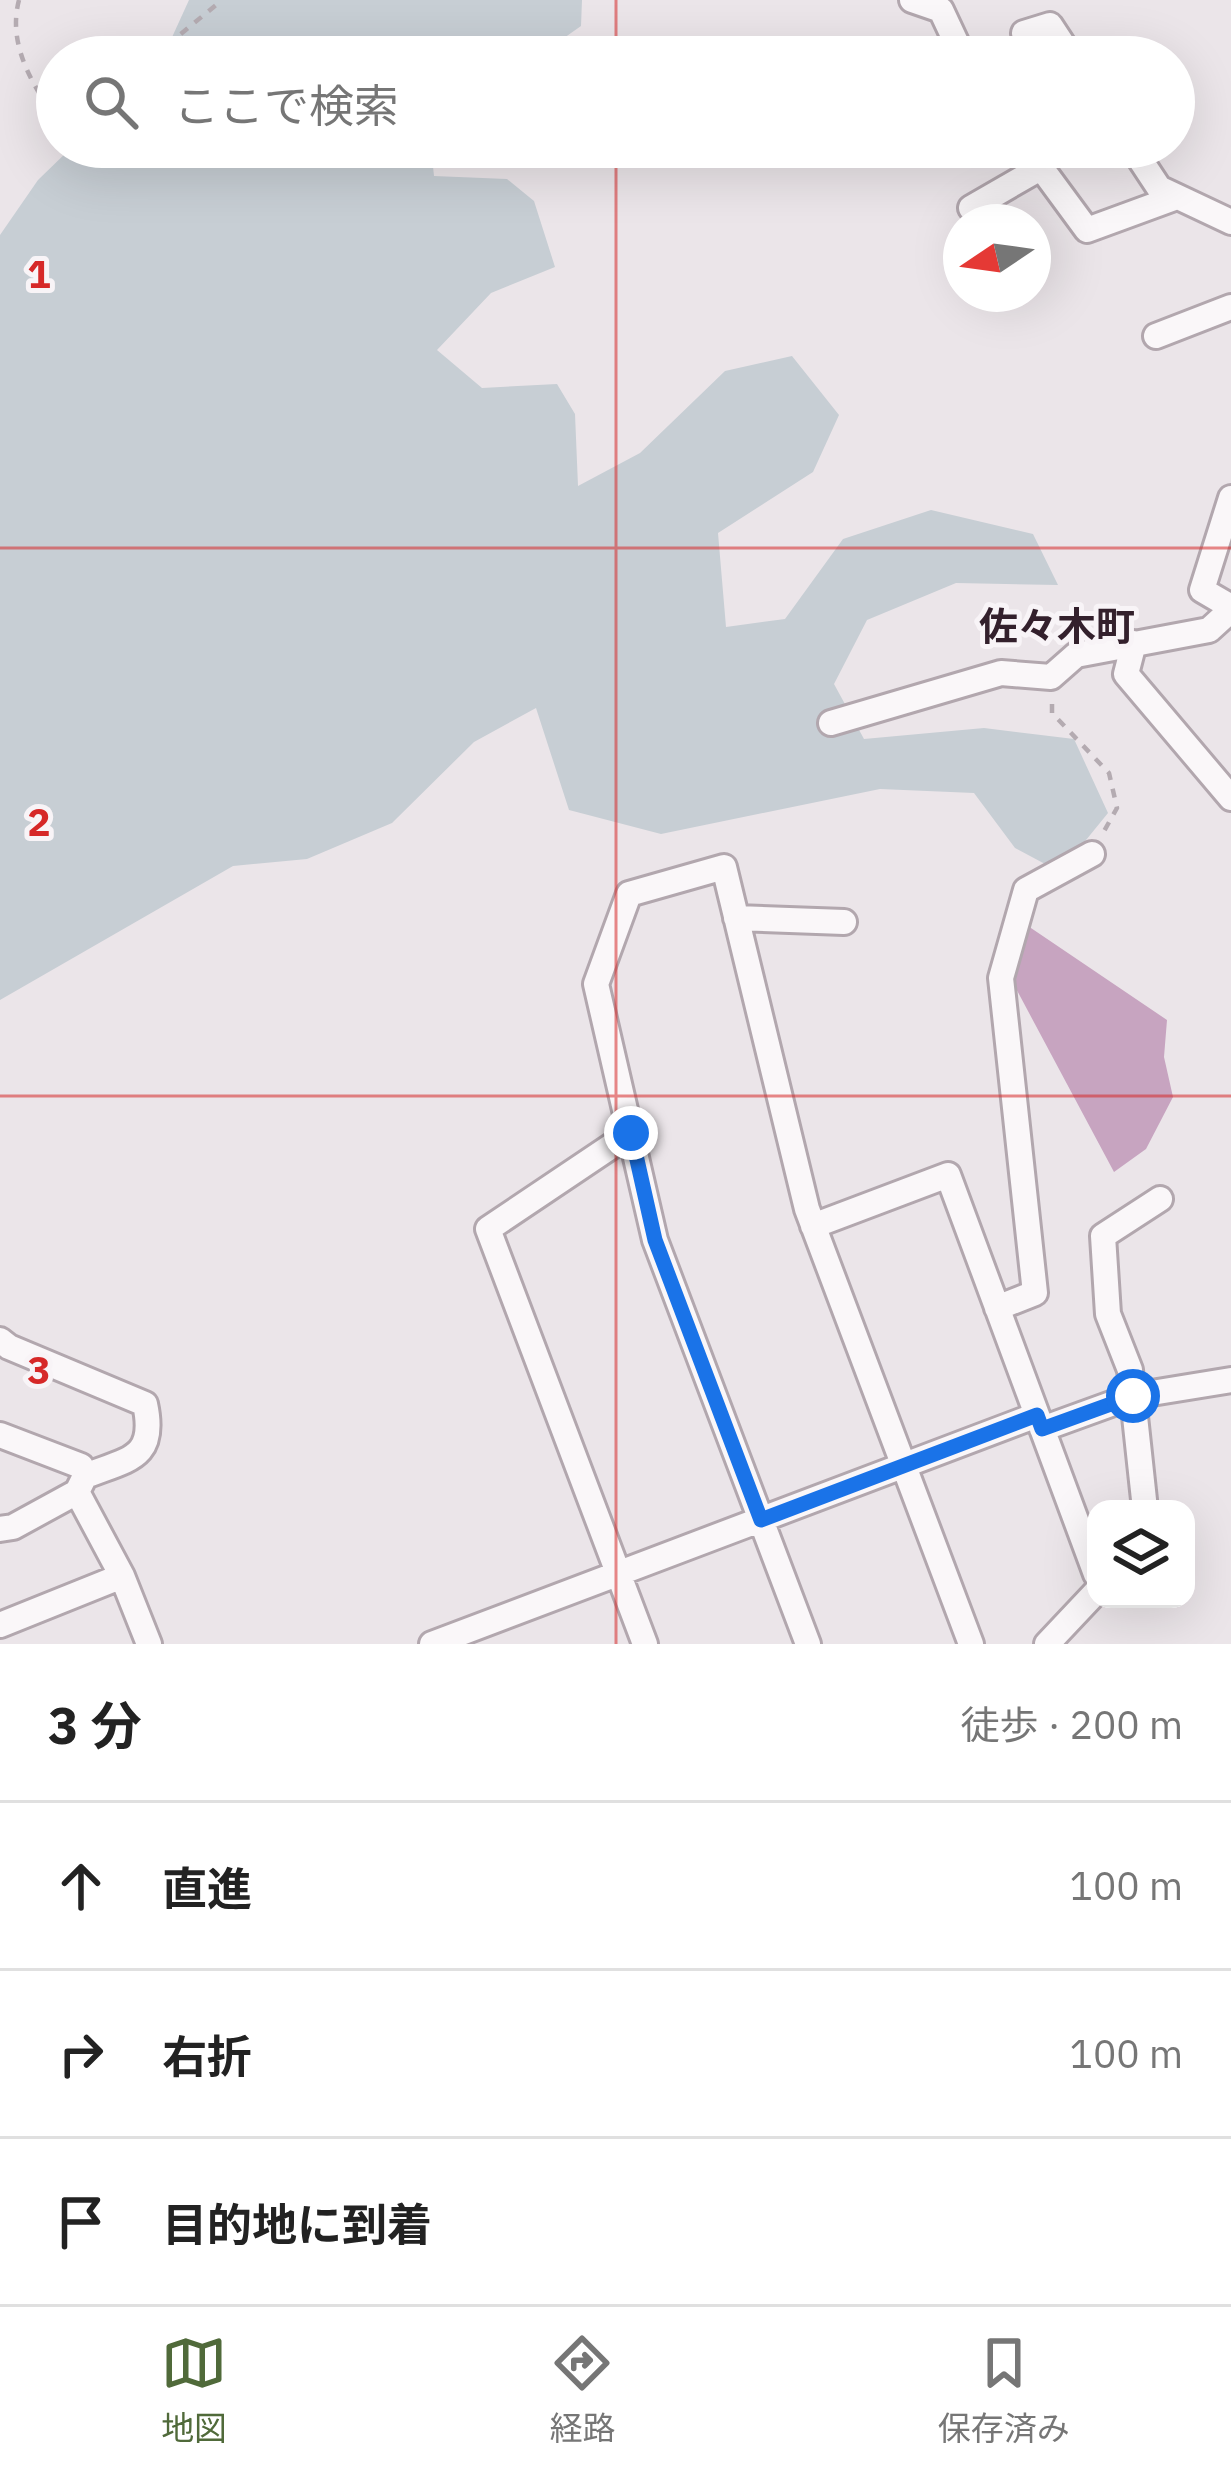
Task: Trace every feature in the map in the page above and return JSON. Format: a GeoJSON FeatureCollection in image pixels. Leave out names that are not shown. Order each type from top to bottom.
{"type":"FeatureCollection","features":[{"type":"Feature","properties":{"kind":"street"},"geometry":{"type":"LineString","coordinates":[[912,0],[941,10],[953,36]]}},
{"type":"Feature","properties":{"kind":"street"},"geometry":{"type":"LineString","coordinates":[[1024,33],[1050,25],[1057,36]]}},
{"type":"Feature","properties":{"kind":"street"},"geometry":{"type":"LineString","coordinates":[[975,204],[1020,168]]}},
{"type":"Feature","properties":{"kind":"street"},"geometry":{"type":"LineString","coordinates":[[1042,168],[1087,230],[1178,197]]}},
{"type":"Feature","properties":{"kind":"street"},"geometry":{"type":"LineString","coordinates":[[1146,168],[1159,188],[1231,222]]}},
{"type":"Feature","properties":{"kind":"street"},"geometry":{"type":"LineString","coordinates":[[1156,336],[1231,307]]}},
{"type":"Feature","properties":{"kind":"street"},"geometry":{"type":"LineString","coordinates":[[831,723],[1001,674],[1051,676],[1076,655],[1209,630],[1231,609],[1202,590],[1231,498]]}},
{"type":"Feature","properties":{"kind":"street"},"geometry":{"type":"LineString","coordinates":[[1134,644],[1126,674],[1231,798]]}},
{"type":"Feature","properties":{"kind":"street"},"geometry":{"type":"LineString","coordinates":[[997,1308],[1035,1293],[1001,978],[1026,890],[1092,854]]}},
{"type":"Feature","properties":{"kind":"street"},"geometry":{"type":"LineString","coordinates":[[808,1644],[655,1240],[596,984],[628,894],[724,867],[813,1226],[971,1644]]}},
{"type":"Feature","properties":{"kind":"street"},"geometry":{"type":"LineString","coordinates":[[736,918],[844,922]]}},
{"type":"Feature","properties":{"kind":"street"},"geometry":{"type":"LineString","coordinates":[[631,1133],[488,1229],[645,1644]]}},
{"type":"Feature","properties":{"kind":"street"},"geometry":{"type":"LineString","coordinates":[[813,1226],[948,1175],[1087,1550]]}},
{"type":"Feature","properties":{"kind":"street"},"geometry":{"type":"LineString","coordinates":[[1144,1500],[1130,1370],[1108,1314],[1103,1236],[1160,1199]]}},
{"type":"Feature","properties":{"kind":"street"},"geometry":{"type":"LineString","coordinates":[[0,1340],[145,1404],[150,1428],[147,1444],[137,1456],[13,1527],[0,1528]]}},
{"type":"Feature","properties":{"kind":"street"},"geometry":{"type":"LineString","coordinates":[[432,1644],[904,1466],[1133,1396],[1231,1380]]}},
{"type":"Feature","properties":{"kind":"street"},"geometry":{"type":"LineString","coordinates":[[0,1435],[81,1466],[81,1484],[149,1644]]}},
{"type":"Feature","properties":{"kind":"street"},"geometry":{"type":"LineString","coordinates":[[0,1625],[122,1576]]}},
{"type":"Feature","properties":{"kind":"street"},"geometry":{"type":"LineString","coordinates":[[1047,1644],[1087,1602]]}},
{"type":"Feature","properties":{"kind":"path"},"geometry":{"type":"LineString","coordinates":[[19,0],[15,15],[19,54],[36,84]]}},
{"type":"Feature","properties":{"kind":"path"},"geometry":{"type":"LineString","coordinates":[[178,36],[222,0]]}},
{"type":"Feature","properties":{"kind":"path"},"geometry":{"type":"LineString","coordinates":[[1051,676],[1052,713],[1109,772],[1117,808],[1092,854]]}},
{"type":"Feature","properties":{"kind":"shaded area"},"geometry":{"type":"Polygon","coordinates":[[[189,0],[582,0],[581,26],[567,36],[173,36],[189,0]]]}},
{"type":"Feature","properties":{"kind":"shaded area"},"geometry":{"type":"Polygon","coordinates":[[[50,168],[433,168],[434,176],[507,179],[534,201],[555,267],[491,293],[437,350],[482,388],[557,384],[575,414],[578,486],[640,453],[725,371],[792,356],[839,415],[813,472],[718,533],[726,627],[785,619],[843,539],[931,510],[1033,534],[1058,585],[956,583],[867,620],[834,684],[864,739],[984,728],[1074,739],[1108,813],[1060,872],[1015,848],[974,793],[880,789],[661,834],[569,810],[536,708],[474,742],[392,823],[307,859],[233,866],[0,1000],[0,235],[50,168]]]}},
{"type":"Feature","properties":{"kind":"shaded area"},"geometry":{"type":"Polygon","coordinates":[[[1028,926],[1167,1020],[1164,1057],[1173,1097],[1146,1149],[1114,1172],[1013,983],[1028,926]]]}},
{"type":"Feature","properties":{"kind":"district","name":"佐々木町"},"geometry":{"type":"Point","coordinates":[1057,625]}},
{"type":"Feature","properties":{"kind":"route"},"geometry":{"type":"LineString","coordinates":[[631,1133],[655,1240],[761,1520],[1037,1415],[1042,1429],[1133,1396]]}}]}
